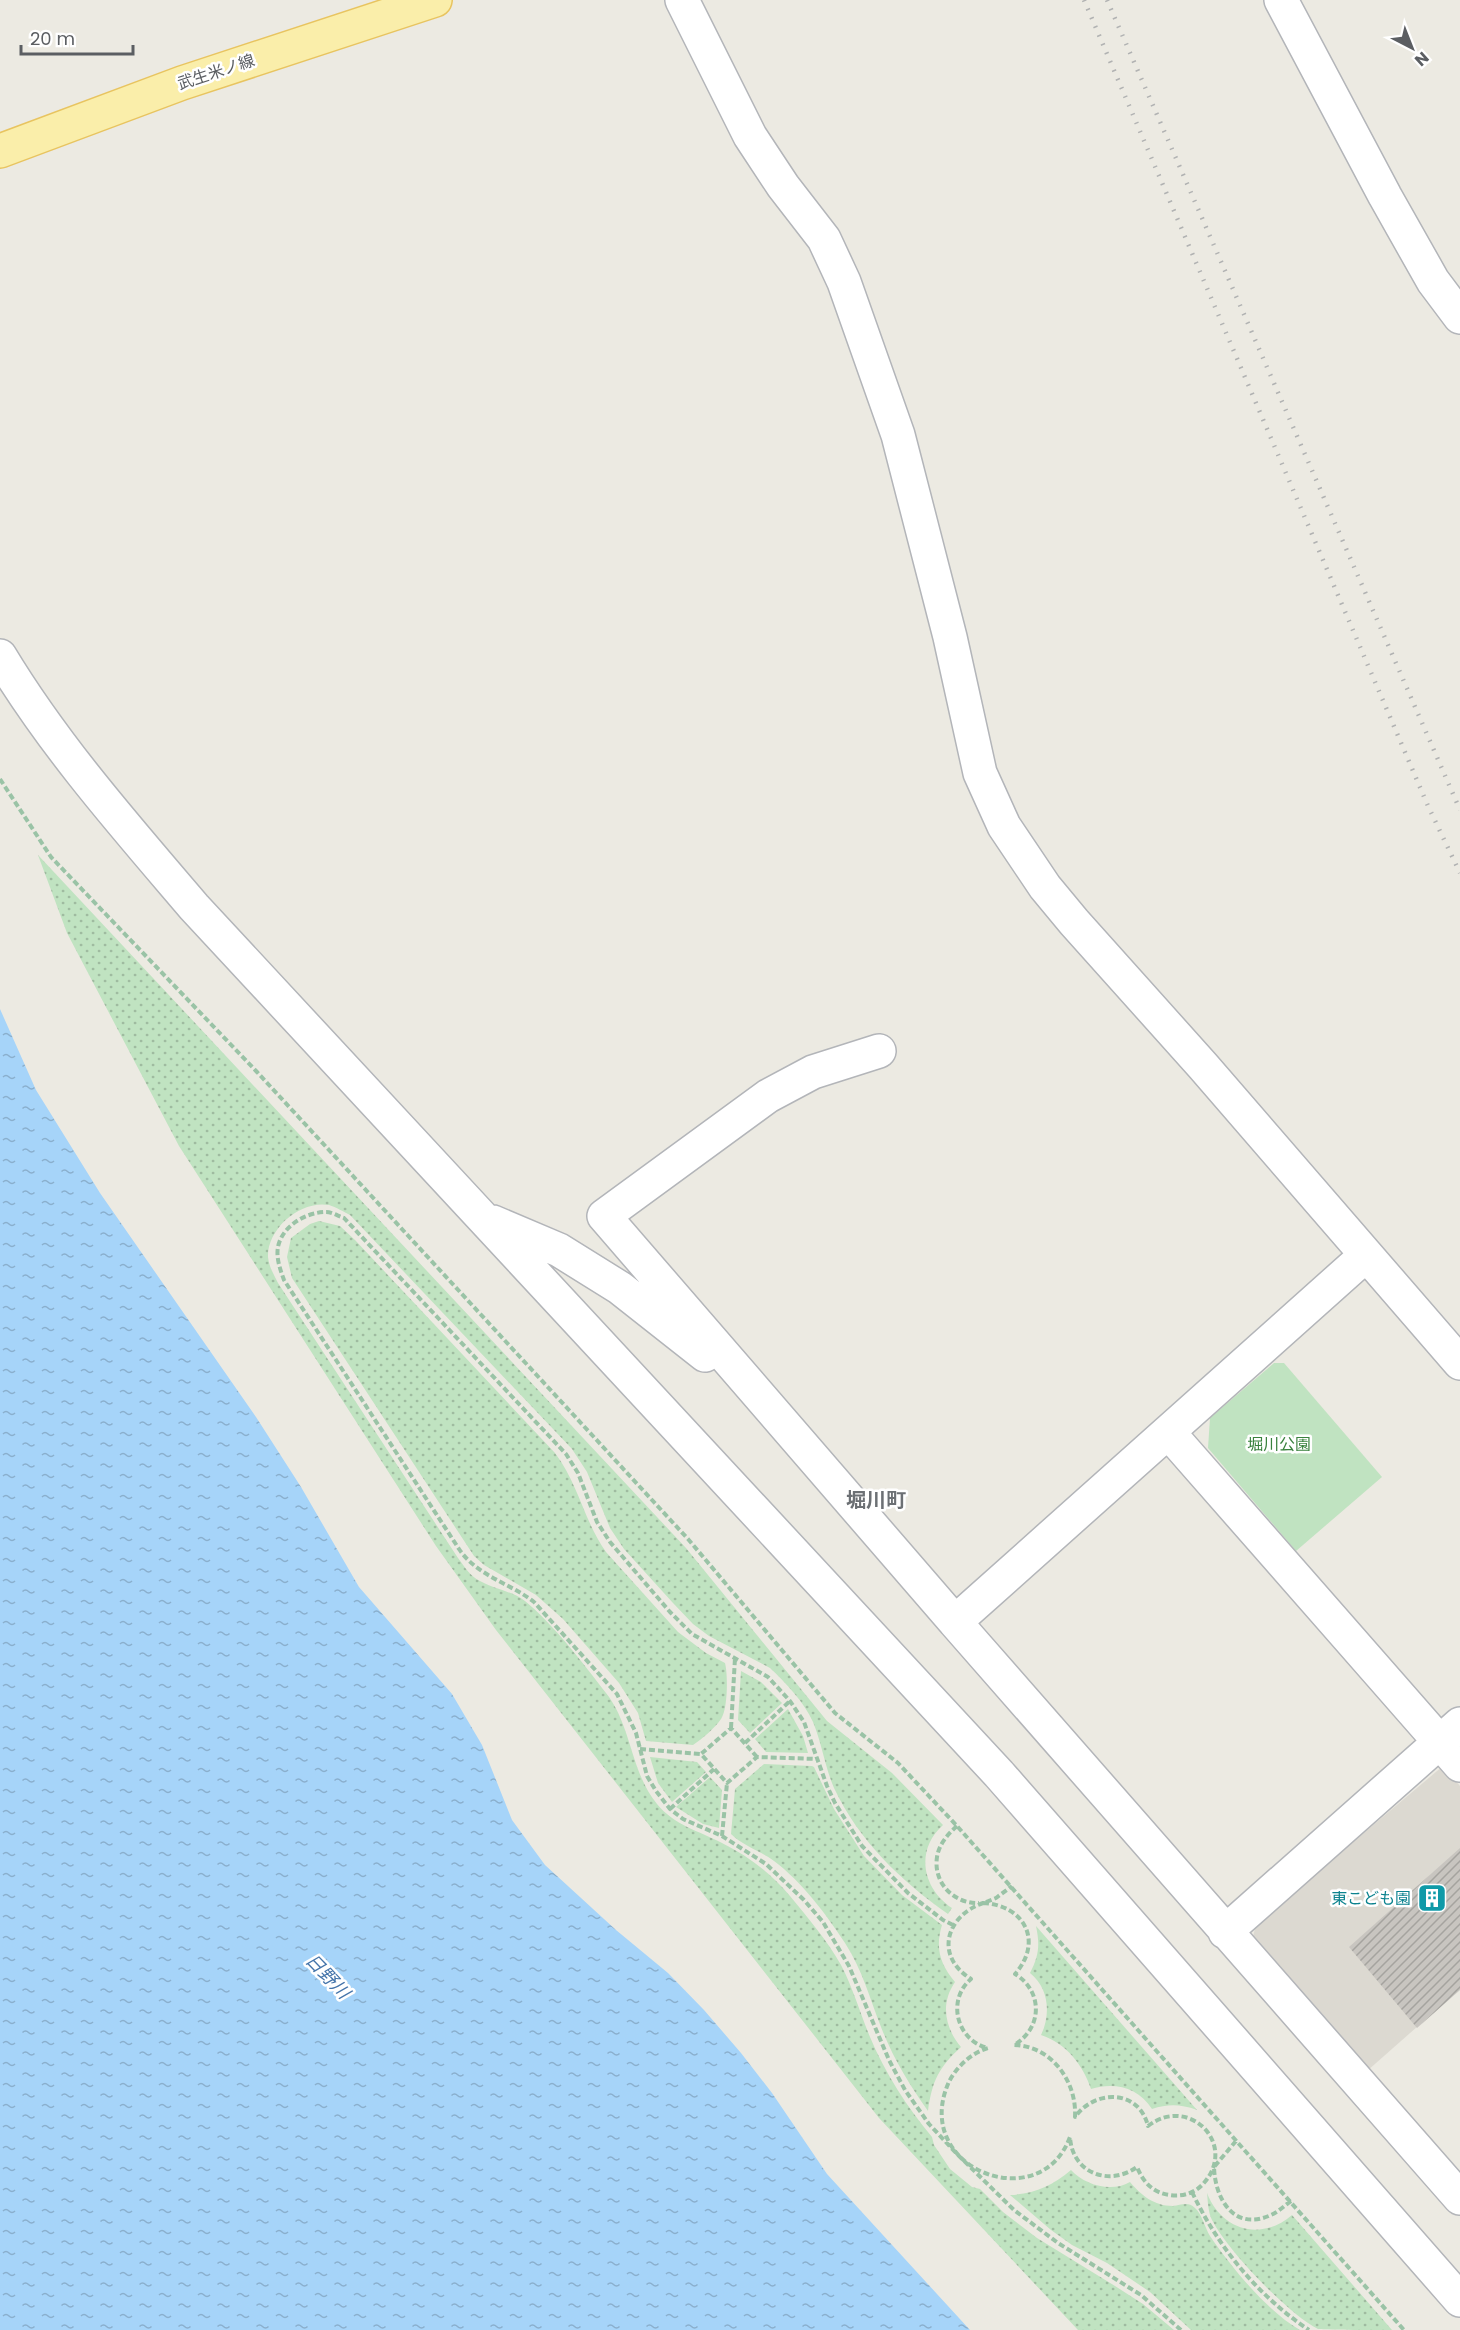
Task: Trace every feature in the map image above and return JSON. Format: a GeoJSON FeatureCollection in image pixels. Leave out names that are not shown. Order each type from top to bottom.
{"type":"FeatureCollection","features":[{"type":"Feature","properties":{"kind":"main road","name":"武生米ノ線"},"geometry":{"type":"LineString","coordinates":[[0,150],[182,83],[435,0]]}},
{"type":"Feature","properties":{"kind":"street"},"geometry":{"type":"LineString","coordinates":[[682,0],[750,136],[783,186],[824,239],[844,282],[898,435],[950,637],[981,773],[1004,826],[1045,887],[1074,922],[1203,1066],[1460,1364]]}},
{"type":"Feature","properties":{"kind":"street"},"geometry":{"type":"LineString","coordinates":[[1281,0],[1433,281],[1460,317]]}},
{"type":"Feature","properties":{"kind":"street"},"geometry":{"type":"LineString","coordinates":[[0,656],[15,682],[88,783],[194,907],[999,1774],[1460,2300]]}},
{"type":"Feature","properties":{"kind":"street"},"geometry":{"type":"LineString","coordinates":[[879,1051],[813,1072],[768,1096],[604,1216],[1225,1932],[1460,2198]]}},
{"type":"Feature","properties":{"kind":"street"},"geometry":{"type":"LineString","coordinates":[[483,1217],[559,1250],[620,1288],[711,1359],[775,1414]]}},
{"type":"Feature","properties":{"kind":"street"},"geometry":{"type":"LineString","coordinates":[[955,1622],[1365,1256]]}},
{"type":"Feature","properties":{"kind":"street"},"geometry":{"type":"LineString","coordinates":[[1169,1433],[1453,1743],[1225,1932]]}},
{"type":"Feature","properties":{"kind":"path"},"geometry":{"type":"LineString","coordinates":[[0,779],[51,856],[256,1072],[688,1539],[835,1713],[898,1763],[957,1826],[1404,2330]]}},
{"type":"Feature","properties":{"kind":"path"},"geometry":{"type":"LineString","coordinates":[[953,1925],[908,1893],[862,1846],[835,1803],[804,1722],[790,1701],[768,1677],[692,1634],[670,1612],[604,1533],[578,1473],[566,1454],[344,1218],[328,1212],[317,1213],[303,1217],[284,1233],[278,1246],[278,1263],[284,1280],[464,1556],[491,1577],[523,1593],[546,1614],[617,1694],[628,1715],[647,1776],[670,1809],[693,1825],[723,1836],[775,1872],[823,1922],[844,1956],[882,2045],[905,2090],[929,2124],[957,2154],[1029,2222],[1141,2295],[1181,2330]]}},
{"type":"Feature","properties":{"kind":"path"},"geometry":{"type":"LineString","coordinates":[[640,1749],[702,1754],[731,1728],[735,1658]]}},
{"type":"Feature","properties":{"kind":"path"},"geometry":{"type":"LineString","coordinates":[[745,1743],[790,1701]]}},
{"type":"Feature","properties":{"kind":"path"},"geometry":{"type":"LineString","coordinates":[[731,1728],[757,1757]]}},
{"type":"Feature","properties":{"kind":"path"},"geometry":{"type":"LineString","coordinates":[[702,1754],[727,1783]]}},
{"type":"Feature","properties":{"kind":"path"},"geometry":{"type":"LineString","coordinates":[[723,1836],[727,1783],[757,1757],[817,1759]]}},
{"type":"Feature","properties":{"kind":"path"},"geometry":{"type":"LineString","coordinates":[[670,1809],[714,1769]]}},
{"type":"Feature","properties":{"kind":"path"},"geometry":{"type":"LineString","coordinates":[[957,1826],[940,1845],[937,1857],[940,1882],[958,1899],[971,1903],[996,1904],[1008,1908],[1025,1926],[1029,1939],[1028,1952],[1023,1965],[1015,1974],[1034,1992],[1037,2005],[1036,2018],[1031,2031],[1022,2041],[1014,2045],[1022,2045],[1041,2052],[1057,2065],[1070,2083],[1076,2103],[1075,2117],[1092,2101],[1104,2097],[1117,2097],[1129,2101],[1139,2109],[1147,2120],[1148,2126],[1167,2116],[1191,2118],[1201,2124],[1214,2143],[1217,2193],[1223,2204],[1233,2213],[1244,2218],[1257,2219],[1270,2216],[1291,2201]]}},
{"type":"Feature","properties":{"kind":"path"},"geometry":{"type":"LineString","coordinates":[[1012,1886],[996,1898],[971,1907],[961,1915],[953,1925],[949,1938],[949,1952],[954,1964],[971,1979],[961,1991],[957,2004],[957,2018],[962,2030],[971,2040],[988,2048],[964,2061],[951,2077],[943,2096],[942,2117],[946,2137],[957,2154],[973,2168],[993,2177],[1015,2179],[1035,2174],[1054,2162],[1070,2137],[1075,2158],[1084,2168],[1096,2175],[1109,2177],[1123,2175],[1137,2167],[1140,2176],[1149,2186],[1160,2193],[1173,2196],[1199,2189],[1236,2141]]}},
{"type":"Feature","properties":{"kind":"path"},"geometry":{"type":"LineString","coordinates":[[1192,2192],[1212,2231],[1250,2280],[1309,2330]]}},
{"type":"Feature","properties":{"kind":"shaded area"},"geometry":{"type":"Polygon","coordinates":[[[1443,1766],[1460,1786],[1460,1989],[1367,2071],[1251,1946],[1256,1924],[1443,1766]]]}},
{"type":"Feature","properties":{"kind":"green space"},"geometry":{"type":"Polygon","coordinates":[[[38,855],[686,1548],[827,1721],[892,1773],[943,1825],[928,1846],[926,1868],[934,1890],[952,1908],[948,1914],[898,1874],[856,1825],[834,1788],[813,1722],[794,1693],[770,1668],[709,1636],[693,1624],[673,1603],[624,1549],[610,1528],[587,1472],[572,1449],[350,1215],[329,1205],[318,1205],[297,1212],[279,1227],[273,1236],[268,1257],[278,1283],[467,1571],[485,1584],[525,1601],[578,1657],[615,1706],[641,1777],[657,1804],[679,1822],[750,1859],[783,1888],[810,1921],[841,1965],[870,2037],[890,2077],[905,2102],[932,2137],[934,2145],[950,2169],[972,2187],[980,2189],[1003,2212],[1037,2238],[1143,2304],[1174,2330],[1078,2330],[879,2118],[496,1630],[436,1546],[179,1146],[67,933],[38,855]]]}},
{"type":"Feature","properties":{"kind":"green space"},"geometry":{"type":"Polygon","coordinates":[[[319,1221],[340,1226],[355,1240],[555,1453],[570,1477],[592,1528],[606,1552],[678,1632],[706,1653],[725,1663],[727,1691],[723,1714],[715,1726],[697,1743],[693,1745],[646,1741],[638,1713],[619,1683],[563,1619],[536,1595],[484,1565],[474,1556],[292,1278],[287,1257],[291,1238],[310,1224],[319,1221]]]}},
{"type":"Feature","properties":{"kind":"green space","name":"堀川公園"},"geometry":{"type":"Polygon","coordinates":[[[1274,1363],[1284,1363],[1382,1477],[1296,1551],[1208,1448],[1210,1418],[1274,1363]]]}},
{"type":"Feature","properties":{"kind":"green space"},"geometry":{"type":"Polygon","coordinates":[[[741,1671],[761,1682],[782,1703],[750,1733],[738,1720],[741,1671]]]}},
{"type":"Feature","properties":{"kind":"green space"},"geometry":{"type":"Polygon","coordinates":[[[788,1709],[803,1736],[808,1753],[766,1752],[755,1739],[788,1709]]]}},
{"type":"Feature","properties":{"kind":"green space"},"geometry":{"type":"Polygon","coordinates":[[[650,1757],[697,1762],[706,1772],[672,1802],[658,1783],[650,1757]]]}},
{"type":"Feature","properties":{"kind":"green space"},"geometry":{"type":"Polygon","coordinates":[[[764,1764],[814,1767],[834,1809],[864,1856],[902,1895],[942,1925],[939,1941],[940,1955],[955,1982],[947,1999],[946,2016],[951,2032],[961,2047],[947,2061],[938,2075],[928,2111],[896,2060],[856,1963],[830,1921],[813,1899],[784,1869],[731,1834],[735,1789],[764,1764]]]}},
{"type":"Feature","properties":{"kind":"green space"},"geometry":{"type":"Polygon","coordinates":[[[710,1777],[722,1790],[719,1828],[703,1824],[676,1807],[710,1777]]]}},
{"type":"Feature","properties":{"kind":"green space"},"geometry":{"type":"Polygon","coordinates":[[[1036,1926],[1197,2110],[1174,2105],[1152,2109],[1133,2091],[1117,2086],[1091,2089],[1078,2063],[1066,2049],[1041,2035],[1046,2019],[1046,2002],[1041,1986],[1030,1973],[1038,1950],[1036,1926]]]}},
{"type":"Feature","properties":{"kind":"green space"},"geometry":{"type":"Polygon","coordinates":[[[1071,2170],[1083,2180],[1099,2186],[1115,2187],[1130,2182],[1143,2195],[1166,2206],[1187,2204],[1192,2206],[1200,2214],[1210,2236],[1239,2275],[1275,2312],[1300,2330],[1191,2330],[1150,2292],[1107,2263],[1072,2245],[1010,2195],[1042,2188],[1057,2181],[1071,2170]]]}},
{"type":"Feature","properties":{"kind":"green space"},"geometry":{"type":"Polygon","coordinates":[[[1207,2193],[1213,2206],[1222,2216],[1243,2228],[1255,2230],[1268,2228],[1292,2215],[1392,2330],[1318,2329],[1305,2321],[1275,2296],[1231,2248],[1212,2220],[1207,2193]]]}},
{"type":"Feature","properties":{"kind":"water","name":"日野川"},"geometry":{"type":"Polygon","coordinates":[[[0,1009],[36,1090],[100,1193],[256,1417],[301,1487],[359,1587],[452,1694],[482,1745],[512,1820],[545,1865],[616,1930],[668,1973],[704,2010],[772,2093],[827,2174],[970,2330],[0,2330],[0,1009]]]}},
{"type":"Feature","properties":{"kind":"building","name":"東こども園"},"geometry":{"type":"Polygon","coordinates":[[[1460,1848],[1460,1990],[1417,2028],[1349,1947],[1460,1848]]]}},
{"type":"Feature","properties":{"kind":"railway"},"geometry":{"type":"LineString","coordinates":[[1084,0],[1428,806],[1460,873]]}},
{"type":"Feature","properties":{"kind":"railway"},"geometry":{"type":"LineString","coordinates":[[1107,0],[1460,810]]}},
{"type":"Feature","properties":{"kind":"place","name":"東こども園"},"geometry":{"type":"Point","coordinates":[1432,1898]}},
{"type":"Feature","properties":{"kind":"district","name":"堀川町"},"geometry":{"type":"Point","coordinates":[876,1500]}}]}
